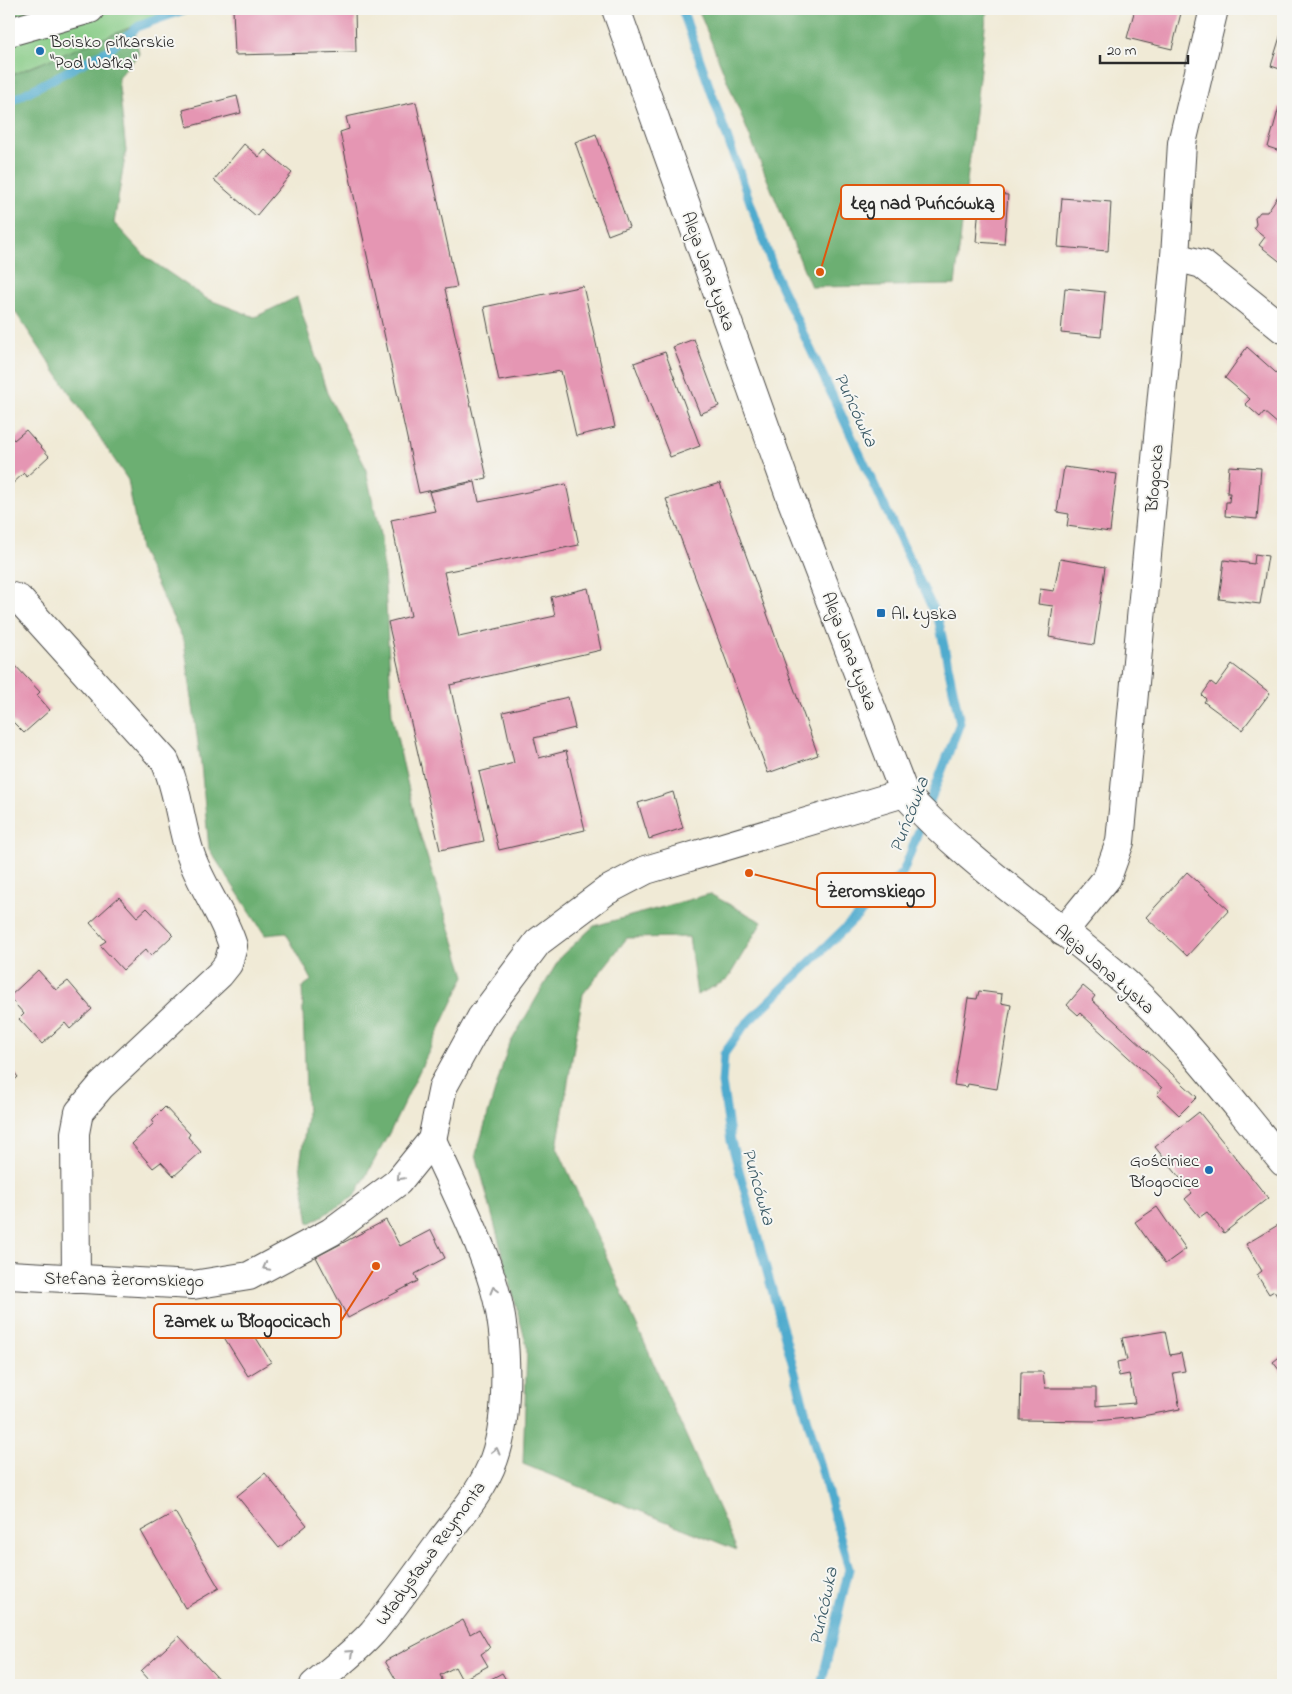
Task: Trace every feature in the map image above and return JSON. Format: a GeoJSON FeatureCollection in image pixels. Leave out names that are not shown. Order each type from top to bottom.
{"type":"FeatureCollection","features":[{"type":"Feature","properties":{"kind":"street"},"geometry":{"type":"LineString","coordinates":[[9,32],[90,9]]}},
{"type":"Feature","properties":{"kind":"street","name":"Aleja Jana Łyska"},"geometry":{"type":"LineString","coordinates":[[616,9],[790,496],[904,793],[931,823],[1112,971],[1163,1018],[1283,1162]]}},
{"type":"Feature","properties":{"kind":"street","name":"Błogocka"},"geometry":{"type":"LineString","coordinates":[[1063,932],[1107,878],[1120,842],[1175,258],[1182,142],[1214,9]]}},
{"type":"Feature","properties":{"kind":"street"},"geometry":{"type":"LineString","coordinates":[[1175,258],[1202,264],[1283,329]]}},
{"type":"Feature","properties":{"kind":"street"},"geometry":{"type":"LineString","coordinates":[[9,596],[19,599],[165,761],[176,789],[182,826],[191,857],[233,946],[228,964],[220,974],[101,1086],[79,1112],[75,1133],[76,1280]]}},
{"type":"Feature","properties":{"kind":"street"},"geometry":{"type":"LineString","coordinates":[[432,1140],[443,1087],[481,1018],[538,942],[606,892],[646,870],[854,810],[904,793]]}},
{"type":"Feature","properties":{"kind":"street","name":"Stefana Żeromskiego"},"geometry":{"type":"LineString","coordinates":[[9,1275],[193,1285],[249,1276],[331,1232],[398,1182],[432,1140]]}},
{"type":"Feature","properties":{"kind":"street","name":"Władysława Reymonta"},"geometry":{"type":"LineString","coordinates":[[314,1685],[372,1633],[470,1503],[485,1479],[494,1457],[501,1431],[504,1369],[502,1333],[495,1290],[475,1236],[432,1140]]}},
{"type":"Feature","properties":{"kind":"green space","name":"Boisko piłkarskie \"Pod Wałką\""},"geometry":{"type":"Polygon","coordinates":[[[9,9],[174,9],[177,13],[134,26],[9,76],[9,9]]]}},
{"type":"Feature","properties":{"kind":"green space"},"geometry":{"type":"Polygon","coordinates":[[[698,9],[987,9],[955,285],[811,287],[698,9]]]}},
{"type":"Feature","properties":{"kind":"green space"},"geometry":{"type":"Polygon","coordinates":[[[134,26],[139,54],[118,78],[126,151],[114,223],[146,257],[207,299],[255,317],[297,297],[327,393],[365,466],[381,539],[392,716],[417,825],[465,976],[393,1126],[355,1196],[309,1224],[300,1164],[307,1117],[302,987],[312,980],[286,933],[265,935],[209,849],[201,765],[184,641],[140,549],[128,480],[12,307],[9,307],[9,76],[134,26]]]}},
{"type":"Feature","properties":{"kind":"green space"},"geometry":{"type":"Polygon","coordinates":[[[710,894],[762,922],[727,980],[697,995],[689,937],[627,938],[583,994],[557,1147],[737,1550],[523,1464],[527,1347],[476,1154],[508,1047],[561,956],[594,926],[710,894]]]}},
{"type":"Feature","properties":{"kind":"building"},"geometry":{"type":"Polygon","coordinates":[[[233,9],[355,9],[356,52],[235,55],[233,9]]]}},
{"type":"Feature","properties":{"kind":"building"},"geometry":{"type":"Polygon","coordinates":[[[1135,9],[1182,9],[1172,49],[1127,38],[1135,9]]]}},
{"type":"Feature","properties":{"kind":"building"},"geometry":{"type":"Polygon","coordinates":[[[1283,27],[1283,70],[1271,66],[1283,27]]]}},
{"type":"Feature","properties":{"kind":"building"},"geometry":{"type":"Polygon","coordinates":[[[237,96],[241,113],[187,127],[183,110],[237,96]]]}},
{"type":"Feature","properties":{"kind":"building"},"geometry":{"type":"Polygon","coordinates":[[[416,102],[457,287],[445,289],[487,478],[419,493],[340,132],[349,129],[346,117],[416,102]]]}},
{"type":"Feature","properties":{"kind":"building"},"geometry":{"type":"Polygon","coordinates":[[[1279,107],[1283,108],[1283,152],[1268,147],[1279,107]]]}},
{"type":"Feature","properties":{"kind":"building"},"geometry":{"type":"Polygon","coordinates":[[[596,134],[629,227],[608,235],[575,142],[596,134]]]}},
{"type":"Feature","properties":{"kind":"building"},"geometry":{"type":"Polygon","coordinates":[[[244,144],[259,157],[265,150],[292,173],[256,216],[214,180],[244,144]]]}},
{"type":"Feature","properties":{"kind":"building"},"geometry":{"type":"Polygon","coordinates":[[[980,193],[1008,195],[1004,244],[976,242],[980,193]]]}},
{"type":"Feature","properties":{"kind":"building"},"geometry":{"type":"Polygon","coordinates":[[[1280,193],[1283,196],[1283,264],[1259,245],[1265,237],[1254,228],[1256,224],[1255,218],[1260,212],[1267,212],[1280,193]]]}},
{"type":"Feature","properties":{"kind":"building"},"geometry":{"type":"Polygon","coordinates":[[[1062,198],[1111,202],[1108,251],[1058,247],[1062,198]]]}},
{"type":"Feature","properties":{"kind":"building"},"geometry":{"type":"Polygon","coordinates":[[[583,286],[615,427],[576,436],[561,371],[499,381],[484,307],[583,286]]]}},
{"type":"Feature","properties":{"kind":"building"},"geometry":{"type":"Polygon","coordinates":[[[1065,288],[1105,292],[1101,337],[1061,333],[1065,288]]]}},
{"type":"Feature","properties":{"kind":"building"},"geometry":{"type":"Polygon","coordinates":[[[694,339],[719,406],[700,414],[673,347],[694,339]]]}},
{"type":"Feature","properties":{"kind":"building"},"geometry":{"type":"Polygon","coordinates":[[[1247,347],[1283,379],[1283,420],[1279,425],[1264,412],[1260,417],[1245,404],[1250,399],[1225,378],[1247,347]]]}},
{"type":"Feature","properties":{"kind":"building"},"geometry":{"type":"Polygon","coordinates":[[[665,352],[700,446],[670,457],[634,363],[665,352]]]}},
{"type":"Feature","properties":{"kind":"building"},"geometry":{"type":"Polygon","coordinates":[[[26,430],[49,456],[26,477],[24,473],[9,487],[9,434],[14,440],[26,430]]]}},
{"type":"Feature","properties":{"kind":"building"},"geometry":{"type":"Polygon","coordinates":[[[1229,466],[1261,468],[1257,519],[1225,516],[1226,502],[1229,502],[1230,493],[1227,493],[1229,466]]]}},
{"type":"Feature","properties":{"kind":"building"},"geometry":{"type":"Polygon","coordinates":[[[1064,467],[1117,474],[1110,532],[1067,526],[1069,514],[1057,512],[1064,467]]]}},
{"type":"Feature","properties":{"kind":"building"},"geometry":{"type":"Polygon","coordinates":[[[475,482],[479,502],[566,484],[579,545],[444,572],[459,637],[555,616],[551,597],[588,588],[601,650],[450,685],[484,841],[440,850],[388,622],[411,616],[391,520],[435,511],[429,492],[475,482]]]}},
{"type":"Feature","properties":{"kind":"building"},"geometry":{"type":"Polygon","coordinates":[[[720,483],[818,755],[768,773],[666,499],[720,483]]]}},
{"type":"Feature","properties":{"kind":"building"},"geometry":{"type":"Polygon","coordinates":[[[1255,554],[1268,556],[1260,604],[1219,599],[1224,560],[1254,564],[1255,554]]]}},
{"type":"Feature","properties":{"kind":"building"},"geometry":{"type":"Polygon","coordinates":[[[1060,559],[1105,567],[1094,645],[1049,637],[1053,606],[1038,604],[1040,589],[1054,591],[1060,559]]]}},
{"type":"Feature","properties":{"kind":"building"},"geometry":{"type":"Polygon","coordinates":[[[14,664],[40,692],[37,695],[50,710],[24,733],[9,720],[9,669],[14,664]]]}},
{"type":"Feature","properties":{"kind":"building"},"geometry":{"type":"Polygon","coordinates":[[[1232,664],[1270,693],[1242,730],[1204,702],[1206,699],[1202,695],[1211,682],[1216,686],[1232,664]]]}},
{"type":"Feature","properties":{"kind":"building"},"geometry":{"type":"Polygon","coordinates":[[[568,697],[575,728],[534,738],[539,758],[566,751],[585,830],[499,850],[479,772],[514,763],[503,712],[568,697]]]}},
{"type":"Feature","properties":{"kind":"building"},"geometry":{"type":"Polygon","coordinates":[[[673,792],[683,828],[649,839],[638,803],[673,792]]]}},
{"type":"Feature","properties":{"kind":"building"},"geometry":{"type":"Polygon","coordinates":[[[1187,872],[1229,910],[1187,956],[1146,917],[1187,872]]]}},
{"type":"Feature","properties":{"kind":"building"},"geometry":{"type":"Polygon","coordinates":[[[119,897],[137,917],[147,908],[173,935],[151,956],[146,949],[123,970],[100,945],[106,941],[90,923],[119,897]]]}},
{"type":"Feature","properties":{"kind":"building"},"geometry":{"type":"Polygon","coordinates":[[[38,970],[56,990],[68,981],[92,1009],[70,1029],[65,1023],[42,1044],[19,1019],[24,1014],[9,997],[38,970]]]}},
{"type":"Feature","properties":{"kind":"building"},"geometry":{"type":"Polygon","coordinates":[[[1083,986],[1095,996],[1092,1000],[1197,1097],[1179,1115],[1157,1094],[1162,1088],[1080,1013],[1078,1015],[1067,1005],[1083,986]]]}},
{"type":"Feature","properties":{"kind":"building"},"geometry":{"type":"Polygon","coordinates":[[[979,991],[1002,994],[1001,1003],[1011,1005],[997,1089],[968,1084],[967,1087],[954,1085],[968,998],[977,999],[979,991]]]}},
{"type":"Feature","properties":{"kind":"building"},"geometry":{"type":"Polygon","coordinates":[[[9,1066],[18,1077],[9,1085],[9,1066]]]}},
{"type":"Feature","properties":{"kind":"building"},"geometry":{"type":"Polygon","coordinates":[[[165,1107],[190,1134],[188,1137],[201,1152],[174,1176],[161,1162],[153,1168],[132,1144],[154,1123],[152,1120],[165,1107]]]}},
{"type":"Feature","properties":{"kind":"building","name":"Gościniec Błogocice"},"geometry":{"type":"Polygon","coordinates":[[[1199,1112],[1268,1198],[1224,1233],[1207,1212],[1200,1217],[1185,1199],[1192,1193],[1155,1147],[1199,1112]]]}},
{"type":"Feature","properties":{"kind":"building"},"geometry":{"type":"Polygon","coordinates":[[[1157,1207],[1186,1249],[1165,1264],[1135,1222],[1157,1207]]]}},
{"type":"Feature","properties":{"kind":"building"},"geometry":{"type":"Polygon","coordinates":[[[386,1220],[400,1246],[431,1230],[445,1258],[415,1274],[418,1281],[348,1318],[316,1257],[386,1220]]]}},
{"type":"Feature","properties":{"kind":"building"},"geometry":{"type":"Polygon","coordinates":[[[1283,1222],[1283,1306],[1274,1291],[1269,1294],[1257,1275],[1262,1271],[1246,1244],[1283,1222]]]}},
{"type":"Feature","properties":{"kind":"building"},"geometry":{"type":"Polygon","coordinates":[[[245,1320],[271,1362],[248,1376],[222,1334],[245,1320]]]}},
{"type":"Feature","properties":{"kind":"building"},"geometry":{"type":"Polygon","coordinates":[[[1165,1331],[1170,1355],[1181,1353],[1185,1371],[1173,1373],[1180,1409],[1137,1417],[1096,1421],[1020,1420],[1021,1372],[1043,1372],[1045,1388],[1096,1388],[1096,1406],[1135,1403],[1129,1374],[1119,1376],[1117,1362],[1127,1360],[1122,1338],[1165,1331]]]}},
{"type":"Feature","properties":{"kind":"building"},"geometry":{"type":"Polygon","coordinates":[[[1283,1354],[1283,1375],[1273,1362],[1283,1354]]]}},
{"type":"Feature","properties":{"kind":"building"},"geometry":{"type":"Polygon","coordinates":[[[265,1473],[307,1525],[279,1548],[237,1496],[265,1473]]]}},
{"type":"Feature","properties":{"kind":"building"},"geometry":{"type":"Polygon","coordinates":[[[175,1512],[219,1588],[185,1608],[141,1531],[175,1512]]]}},
{"type":"Feature","properties":{"kind":"building"},"geometry":{"type":"Polygon","coordinates":[[[463,1620],[470,1634],[479,1629],[490,1648],[481,1654],[488,1666],[462,1680],[455,1667],[440,1675],[442,1679],[440,1685],[399,1685],[385,1661],[463,1620]]]}},
{"type":"Feature","properties":{"kind":"building"},"geometry":{"type":"Polygon","coordinates":[[[179,1636],[224,1685],[150,1685],[151,1682],[141,1671],[179,1636]]]}},
{"type":"Feature","properties":{"kind":"building"},"geometry":{"type":"Polygon","coordinates":[[[502,1673],[509,1685],[480,1685],[502,1673]]]}},
{"type":"Feature","properties":{"kind":"waterway"},"geometry":{"type":"LineString","coordinates":[[9,102],[108,50],[139,26],[186,9]]}},
{"type":"Feature","properties":{"kind":"waterway","name":"Puńcówka"},"geometry":{"type":"LineString","coordinates":[[682,9],[776,276],[939,622],[960,723],[903,872],[744,1026],[724,1054],[722,1083],[731,1141],[849,1569],[821,1685]]}},
{"type":"Feature","properties":{"kind":"place","name":"Boisko piłkarskie \"Pod Wałką\""},"geometry":{"type":"Point","coordinates":[40,51]}},
{"type":"Feature","properties":{"kind":"place","name":"Łęg nad Puńcówką"},"geometry":{"type":"Point","coordinates":[820,272]}},
{"type":"Feature","properties":{"kind":"place","name":"Al. Łyska"},"geometry":{"type":"Point","coordinates":[881,613]}},
{"type":"Feature","properties":{"kind":"place","name":"Żeromskiego"},"geometry":{"type":"Point","coordinates":[749,873]}},
{"type":"Feature","properties":{"kind":"place","name":"Gościniec Błogocice"},"geometry":{"type":"Point","coordinates":[1209,1170]}},
{"type":"Feature","properties":{"kind":"place","name":"Zamek w Błogocicach"},"geometry":{"type":"Point","coordinates":[376,1266]}}]}
